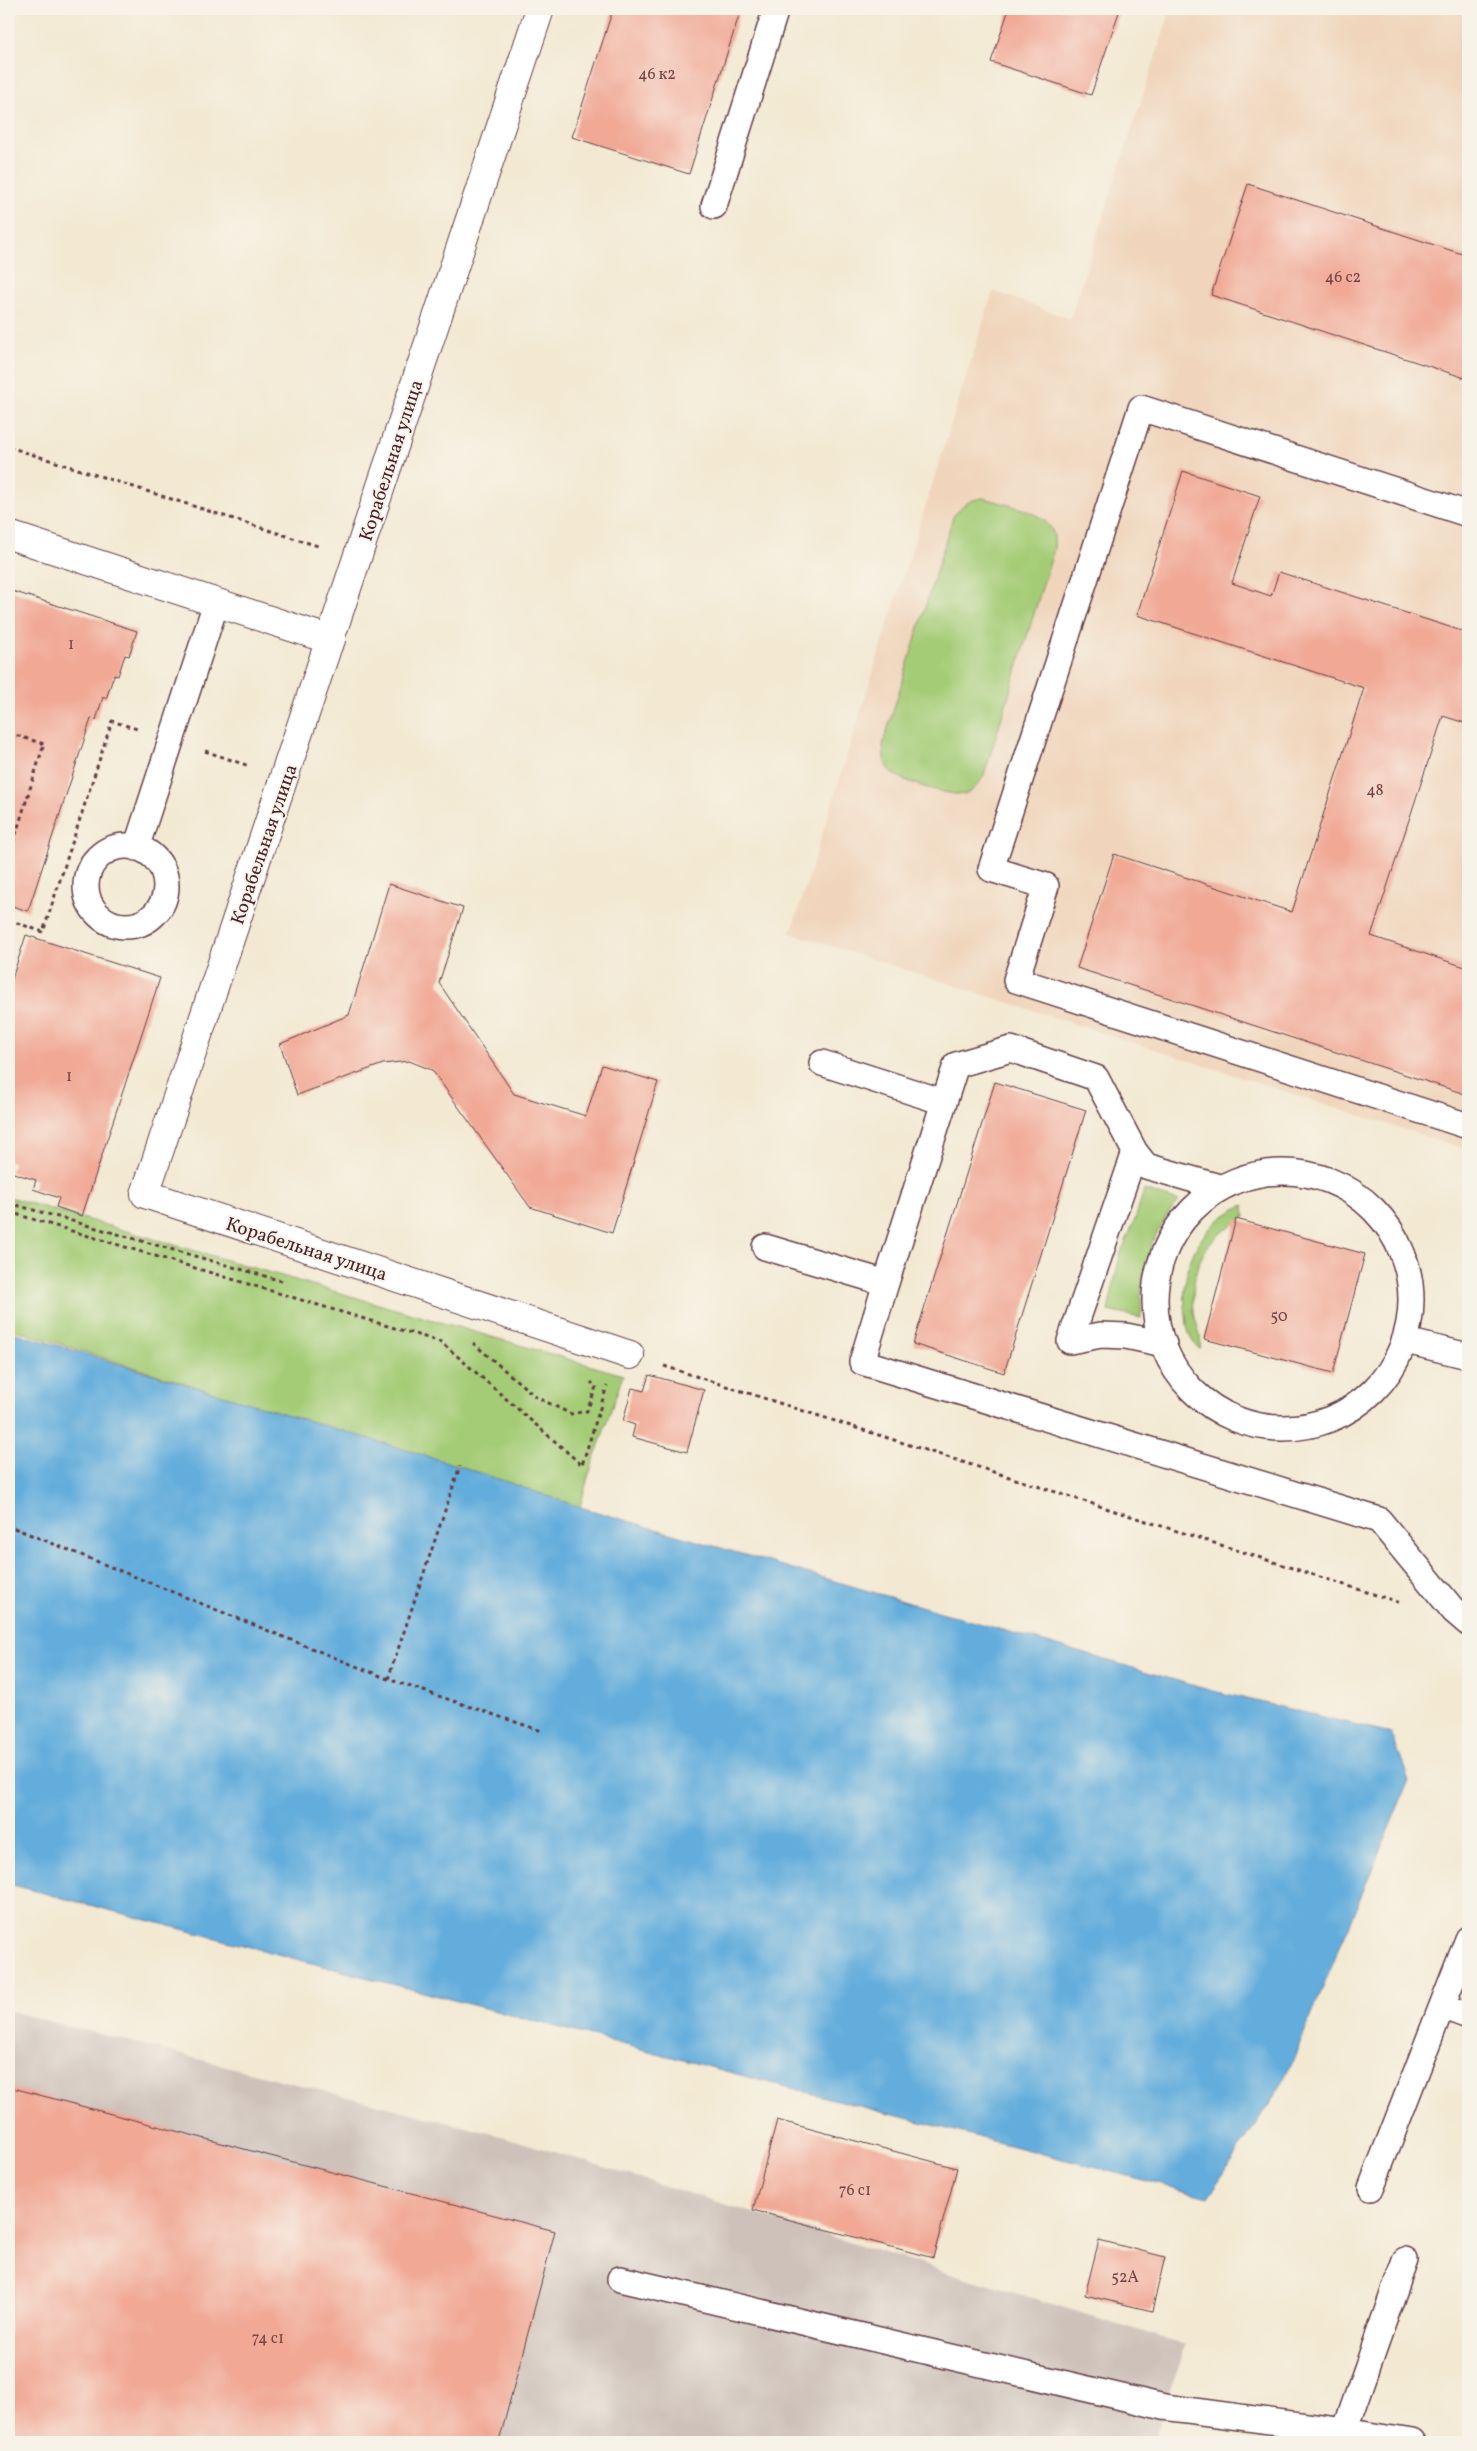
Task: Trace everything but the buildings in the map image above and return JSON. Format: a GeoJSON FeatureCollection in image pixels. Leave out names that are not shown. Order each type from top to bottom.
{"type":"FeatureCollection","features":[{"type":"Feature","properties":{"kind":"street","name":"Корабельная улица"},"geometry":{"type":"LineString","coordinates":[[540,9],[145,1194],[624,1353]]}},
{"type":"Feature","properties":{"kind":"street"},"geometry":{"type":"LineString","coordinates":[[9,535],[331,640]]}},
{"type":"Feature","properties":{"kind":"lane"},"geometry":{"type":"LineString","coordinates":[[714,206],[776,9]]}},
{"type":"Feature","properties":{"kind":"lane"},"geometry":{"type":"LineString","coordinates":[[1468,514],[1140,408],[991,869],[1046,886],[1016,980],[1468,1126]]}},
{"type":"Feature","properties":{"kind":"lane"},"geometry":{"type":"LineString","coordinates":[[136,848],[216,603]]}},
{"type":"Feature","properties":{"kind":"lane"},"geometry":{"type":"LineString","coordinates":[[1219,1187],[1146,1166],[1135,1152],[1096,1078],[1011,1049],[956,1065],[862,1362],[1379,1520],[1454,1612],[1468,1623]]}},
{"type":"Feature","properties":{"kind":"lane"},"geometry":{"type":"LineString","coordinates":[[822,1063],[944,1102]]}},
{"type":"Feature","properties":{"kind":"lane"},"geometry":{"type":"LineString","coordinates":[[1135,1152],[1070,1340],[1102,1335],[1126,1336],[1164,1344]]}},
{"type":"Feature","properties":{"kind":"lane"},"geometry":{"type":"LineString","coordinates":[[1261,1172],[1305,1173],[1347,1188],[1381,1216],[1404,1253],[1413,1297],[1406,1340],[1386,1377],[1356,1407],[1318,1424],[1276,1429],[1235,1419],[1199,1397],[1172,1365],[1157,1326],[1155,1285],[1165,1248],[1185,1216],[1219,1187],[1261,1172]]}},
{"type":"Feature","properties":{"kind":"lane"},"geometry":{"type":"LineString","coordinates":[[765,1246],[886,1283]]}},
{"type":"Feature","properties":{"kind":"lane"},"geometry":{"type":"LineString","coordinates":[[1406,1340],[1468,1356]]}},
{"type":"Feature","properties":{"kind":"lane"},"geometry":{"type":"LineString","coordinates":[[1371,2188],[1468,1939]]}},
{"type":"Feature","properties":{"kind":"lane"},"geometry":{"type":"LineString","coordinates":[[1442,2006],[1468,2016]]}},
{"type":"Feature","properties":{"kind":"lane"},"geometry":{"type":"LineString","coordinates":[[1345,2430],[1405,2260]]}},
{"type":"Feature","properties":{"kind":"lane"},"geometry":{"type":"LineString","coordinates":[[620,2279],[1164,2407],[1345,2430],[1412,2442]]}},
{"type":"Feature","properties":{"kind":"path"},"geometry":{"type":"LineString","coordinates":[[9,447],[358,559]]}},
{"type":"Feature","properties":{"kind":"path"},"geometry":{"type":"LineString","coordinates":[[9,733],[44,744],[9,856]]}},
{"type":"Feature","properties":{"kind":"path"},"geometry":{"type":"LineString","coordinates":[[9,1203],[287,1282]]}},
{"type":"Feature","properties":{"kind":"path"},"geometry":{"type":"LineString","coordinates":[[9,1212],[442,1342],[582,1465],[624,1353],[1402,1604]]}},
{"type":"Feature","properties":{"kind":"path"},"geometry":{"type":"LineString","coordinates":[[466,1337],[536,1397],[571,1414],[587,1411],[596,1387],[584,1376]]}},
{"type":"Feature","properties":{"kind":"path"},"geometry":{"type":"LineString","coordinates":[[388,1679],[460,1466]]}},
{"type":"Feature","properties":{"kind":"path"},"geometry":{"type":"LineString","coordinates":[[14,1528],[388,1679],[542,1731]]}},
{"type":"Feature","properties":{"kind":"shaded area"},"geometry":{"type":"Polygon","coordinates":[[[1171,9],[1468,9],[1468,1150],[791,933],[993,291],[1070,319],[1171,9]]]}},
{"type":"Feature","properties":{"kind":"shaded area"},"geometry":{"type":"Polygon","coordinates":[[[9,2011],[505,2137],[1186,2345],[1154,2442],[9,2442],[9,2011]]]}},
{"type":"Feature","properties":{"kind":"green space"},"geometry":{"type":"Polygon","coordinates":[[[983,498],[1012,506],[1042,519],[1049,525],[1053,533],[1054,549],[984,775],[971,791],[965,794],[958,794],[926,787],[894,774],[886,765],[883,744],[953,517],[966,504],[983,498]]]}},
{"type":"Feature","properties":{"kind":"green space"},"geometry":{"type":"Polygon","coordinates":[[[1144,1190],[1179,1201],[1168,1214],[1151,1244],[1153,1254],[1152,1259],[1145,1267],[1141,1295],[1141,1318],[1108,1311],[1120,1255],[1136,1217],[1144,1190]]]}},
{"type":"Feature","properties":{"kind":"green space"},"geometry":{"type":"Polygon","coordinates":[[[9,1197],[623,1375],[588,1477],[580,1507],[9,1328],[9,1197]]]}},
{"type":"Feature","properties":{"kind":"green space"},"geometry":{"type":"Polygon","coordinates":[[[1244,1205],[1245,1217],[1231,1225],[1210,1244],[1203,1255],[1194,1280],[1193,1295],[1201,1344],[1200,1349],[1191,1338],[1187,1325],[1185,1298],[1189,1265],[1195,1250],[1215,1224],[1228,1213],[1244,1205]]]}},
{"type":"Feature","properties":{"kind":"water"},"geometry":{"type":"Polygon","coordinates":[[[9,1331],[460,1466],[580,1507],[1209,1690],[1391,1733],[1409,1780],[1285,2079],[1208,2197],[9,1884],[9,1331]]]}}]}
